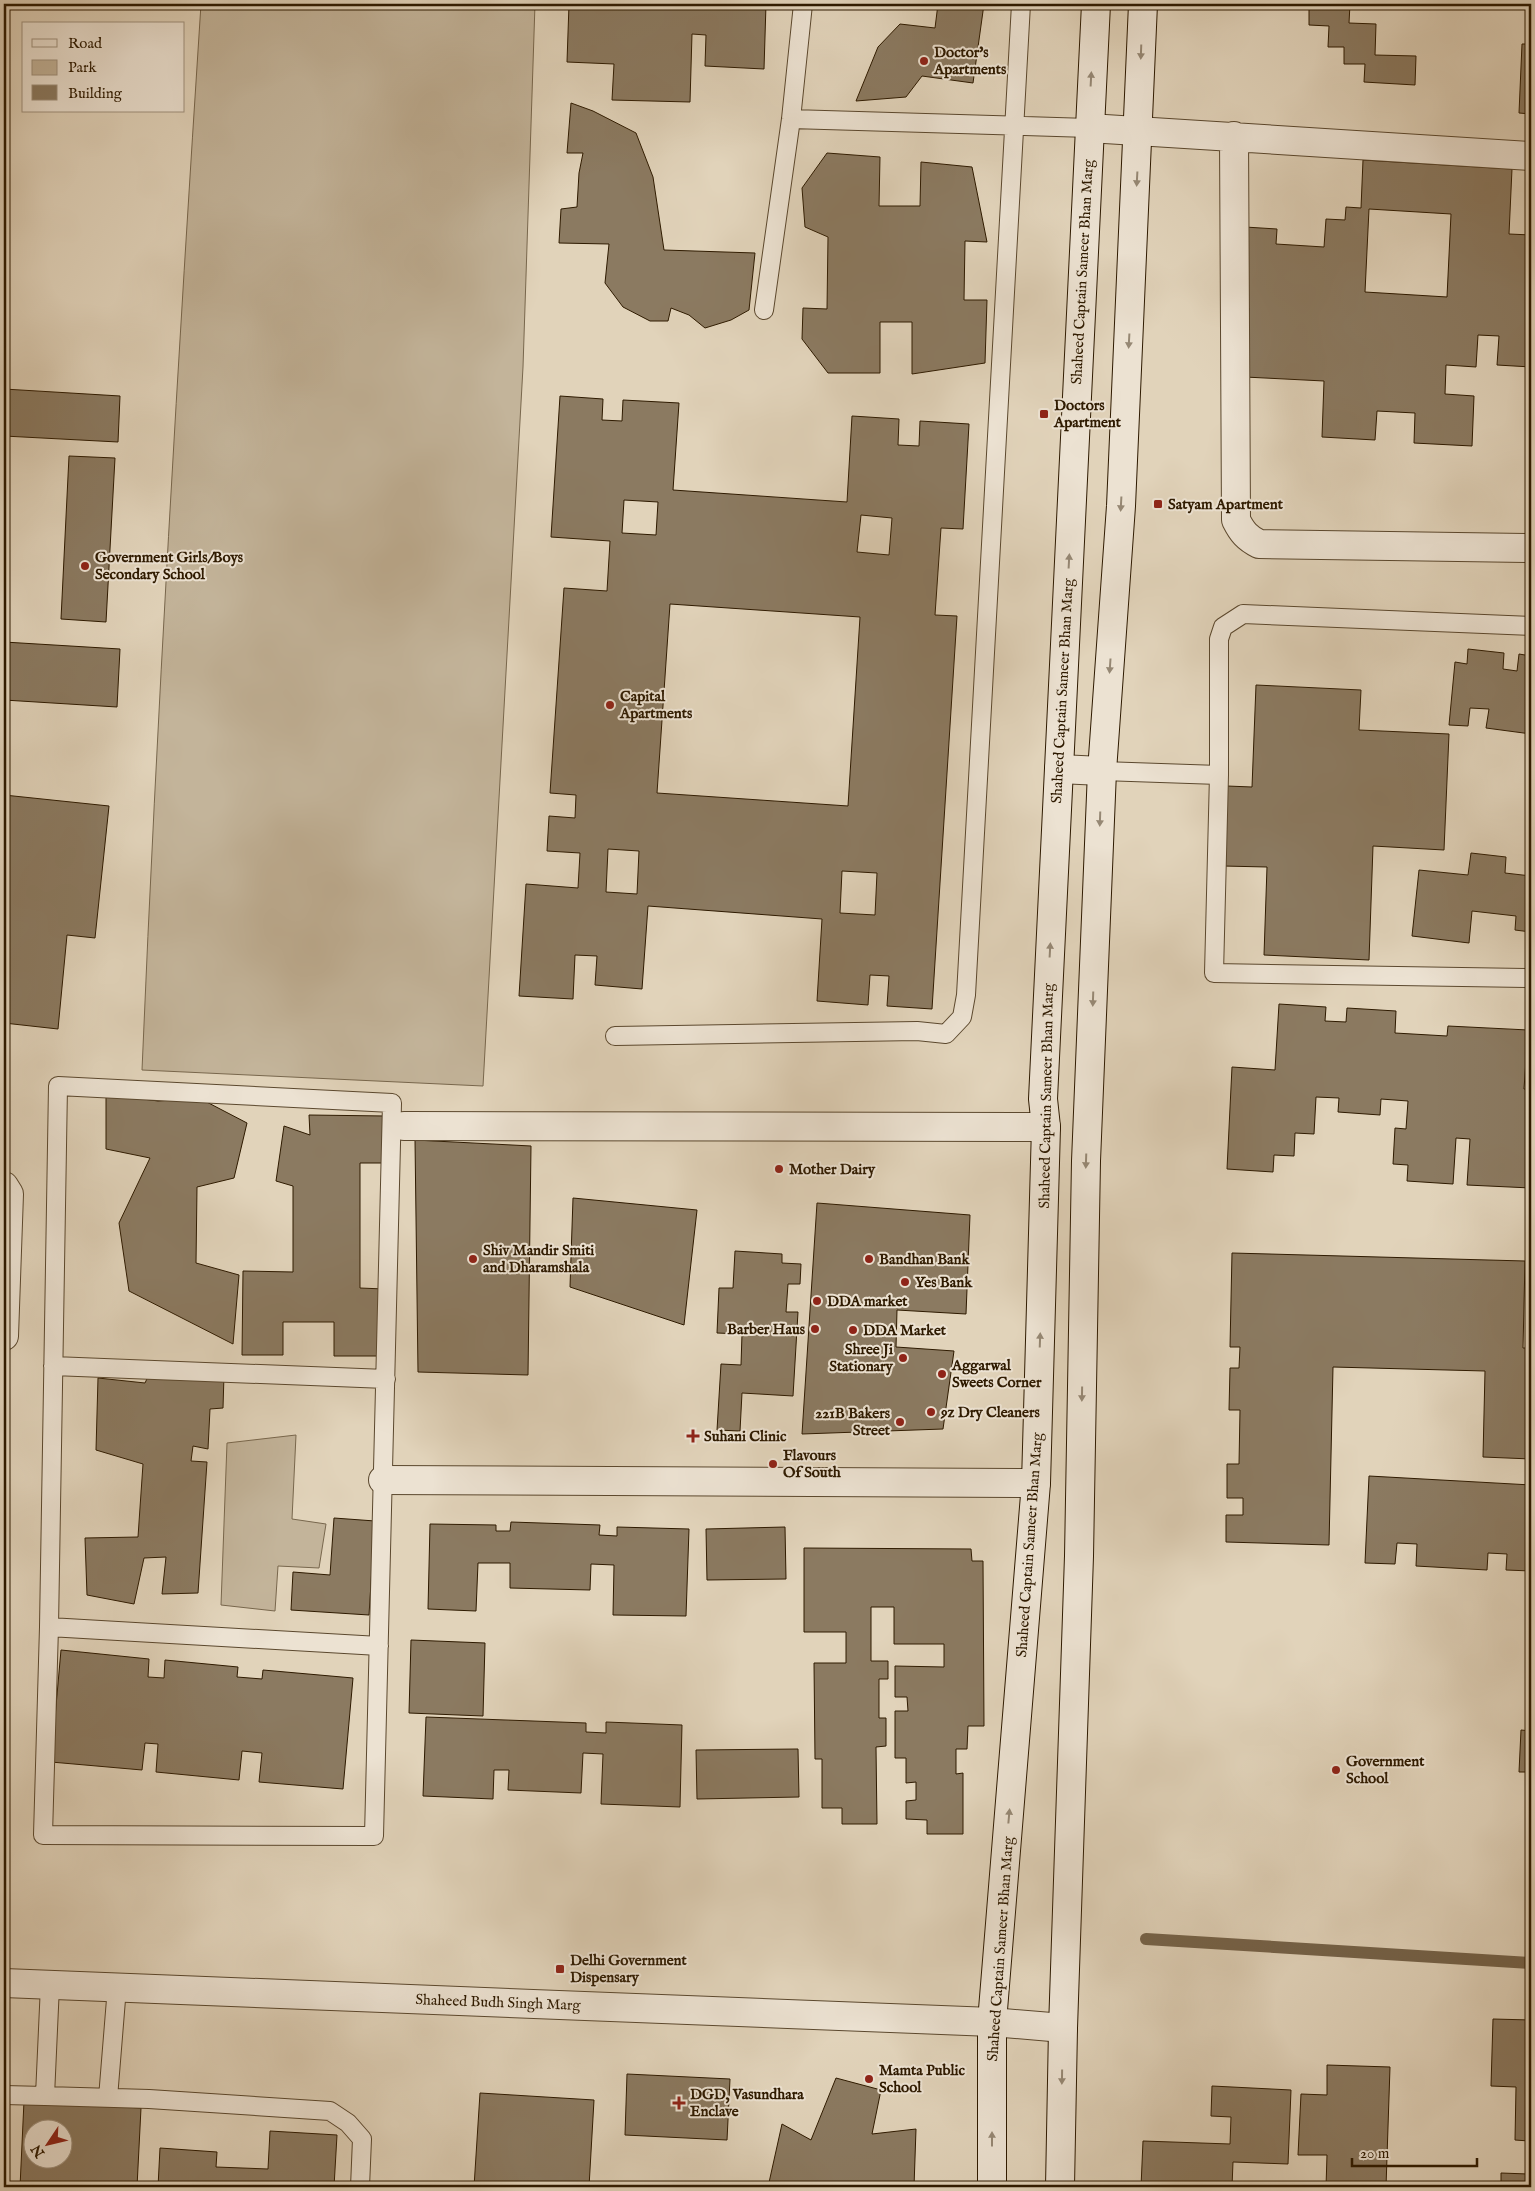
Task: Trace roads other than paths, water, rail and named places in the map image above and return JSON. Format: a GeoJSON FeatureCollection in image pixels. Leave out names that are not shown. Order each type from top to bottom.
{"type":"FeatureCollection","features":[{"type":"Feature","properties":{"kind":"street","name":"Shaheed Captain Sameer Bhan Marg"},"geometry":{"type":"LineString","coordinates":[[992,2187],[992,2022],[1036,1483],[1046,1127],[1043,1099],[1096,4]]}},
{"type":"Feature","properties":{"kind":"street"},"geometry":{"type":"LineString","coordinates":[[1060,2187],[1062,2028],[1079,1556],[1086,1161],[1102,770],[1121,506],[1139,130],[1142,4]]}},
{"type":"Feature","properties":{"kind":"street"},"geometry":{"type":"LineString","coordinates":[[1089,128],[1531,156]]}},
{"type":"Feature","properties":{"kind":"street"},"geometry":{"type":"LineString","coordinates":[[1234,136],[1236,520],[1241,530],[1248,539],[1259,544],[1531,548]]}},
{"type":"Feature","properties":{"kind":"street"},"geometry":{"type":"LineString","coordinates":[[1059,769],[1102,770]]}},
{"type":"Feature","properties":{"kind":"street"},"geometry":{"type":"LineString","coordinates":[[398,1128],[1046,1127]]}},
{"type":"Feature","properties":{"kind":"street"},"geometry":{"type":"LineString","coordinates":[[4,1186],[9,1194],[4,1336]]}},
{"type":"Feature","properties":{"kind":"street"},"geometry":{"type":"LineString","coordinates":[[383,1480],[1036,1483]]}},
{"type":"Feature","properties":{"kind":"street","name":"Shaheed Budh Singh Marg"},"geometry":{"type":"LineString","coordinates":[[4,1983],[992,2022],[1062,2028]]}},
{"type":"Feature","properties":{"kind":"lane"},"geometry":{"type":"LineString","coordinates":[[764,310],[791,119],[803,4]]}},
{"type":"Feature","properties":{"kind":"lane"},"geometry":{"type":"LineString","coordinates":[[615,1036],[917,1031],[946,1034],[962,1017],[966,995],[1021,4]]}},
{"type":"Feature","properties":{"kind":"lane"},"geometry":{"type":"LineString","coordinates":[[791,119],[1089,128]]}},
{"type":"Feature","properties":{"kind":"lane"},"geometry":{"type":"LineString","coordinates":[[1531,626],[1243,614],[1223,627],[1219,639],[1219,775],[1214,974],[1531,978]]}},
{"type":"Feature","properties":{"kind":"lane"},"geometry":{"type":"LineString","coordinates":[[1102,770],[1219,775]]}},
{"type":"Feature","properties":{"kind":"lane"},"geometry":{"type":"LineString","coordinates":[[58,1086],[392,1104],[398,1128],[386,1379],[374,1836],[43,1835],[49,1627],[53,1366],[58,1086]]}},
{"type":"Feature","properties":{"kind":"lane"},"geometry":{"type":"LineString","coordinates":[[53,1366],[386,1379]]}},
{"type":"Feature","properties":{"kind":"lane"},"geometry":{"type":"LineString","coordinates":[[49,1627],[379,1646]]}},
{"type":"Feature","properties":{"kind":"lane"},"geometry":{"type":"LineString","coordinates":[[46,2096],[50,1985]]}},
{"type":"Feature","properties":{"kind":"lane"},"geometry":{"type":"LineString","coordinates":[[108,2098],[117,1987]]}},
{"type":"Feature","properties":{"kind":"lane"},"geometry":{"type":"LineString","coordinates":[[4,2095],[108,2098],[330,2111],[348,2123],[362,2139],[360,2187]]}},
{"type":"Feature","properties":{"kind":"waterway"},"geometry":{"type":"LineString","coordinates":[[1146,1939],[1531,1963]]}},
{"type":"Feature","properties":{"kind":"place","name":"Doctor's Apartments"},"geometry":{"type":"Point","coordinates":[924,61]}},
{"type":"Feature","properties":{"kind":"place","name":"Doctors Apartment"},"geometry":{"type":"Point","coordinates":[1044,414]}},
{"type":"Feature","properties":{"kind":"place","name":"Satyam Apartment"},"geometry":{"type":"Point","coordinates":[1158,504]}},
{"type":"Feature","properties":{"kind":"place","name":"Government Girls/Boys Secondary School"},"geometry":{"type":"Point","coordinates":[85,566]}},
{"type":"Feature","properties":{"kind":"place","name":"Capital Apartments"},"geometry":{"type":"Point","coordinates":[610,705]}},
{"type":"Feature","properties":{"kind":"place","name":"Mother Dairy"},"geometry":{"type":"Point","coordinates":[779,1169]}},
{"type":"Feature","properties":{"kind":"place","name":"Shiv Mandir Smiti and Dharamshala"},"geometry":{"type":"Point","coordinates":[473,1259]}},
{"type":"Feature","properties":{"kind":"place","name":"Bandhan Bank"},"geometry":{"type":"Point","coordinates":[869,1259]}},
{"type":"Feature","properties":{"kind":"place","name":"Yes Bank"},"geometry":{"type":"Point","coordinates":[905,1282]}},
{"type":"Feature","properties":{"kind":"place","name":"DDA market"},"geometry":{"type":"Point","coordinates":[817,1301]}},
{"type":"Feature","properties":{"kind":"place","name":"Barber Haus"},"geometry":{"type":"Point","coordinates":[815,1329]}},
{"type":"Feature","properties":{"kind":"place","name":"DDA Market"},"geometry":{"type":"Point","coordinates":[853,1330]}},
{"type":"Feature","properties":{"kind":"place","name":"Shree Ji Stationary"},"geometry":{"type":"Point","coordinates":[903,1358]}},
{"type":"Feature","properties":{"kind":"place","name":"Aggarwal Sweets Corner"},"geometry":{"type":"Point","coordinates":[942,1374]}},
{"type":"Feature","properties":{"kind":"place","name":"9z Dry Cleaners"},"geometry":{"type":"Point","coordinates":[931,1412]}},
{"type":"Feature","properties":{"kind":"place","name":"221B Bakers Street"},"geometry":{"type":"Point","coordinates":[900,1422]}},
{"type":"Feature","properties":{"kind":"place","name":"Suhani Clinic"},"geometry":{"type":"Point","coordinates":[693,1436]}},
{"type":"Feature","properties":{"kind":"place","name":"Flavours Of South"},"geometry":{"type":"Point","coordinates":[773,1464]}},
{"type":"Feature","properties":{"kind":"place","name":"Government School"},"geometry":{"type":"Point","coordinates":[1336,1770]}},
{"type":"Feature","properties":{"kind":"place","name":"Delhi Government Dispensary"},"geometry":{"type":"Point","coordinates":[560,1969]}},
{"type":"Feature","properties":{"kind":"place","name":"Mamta Public School"},"geometry":{"type":"Point","coordinates":[869,2079]}},
{"type":"Feature","properties":{"kind":"place","name":"DGD, Vasundhara Enclave"},"geometry":{"type":"Point","coordinates":[679,2103]}}]}
